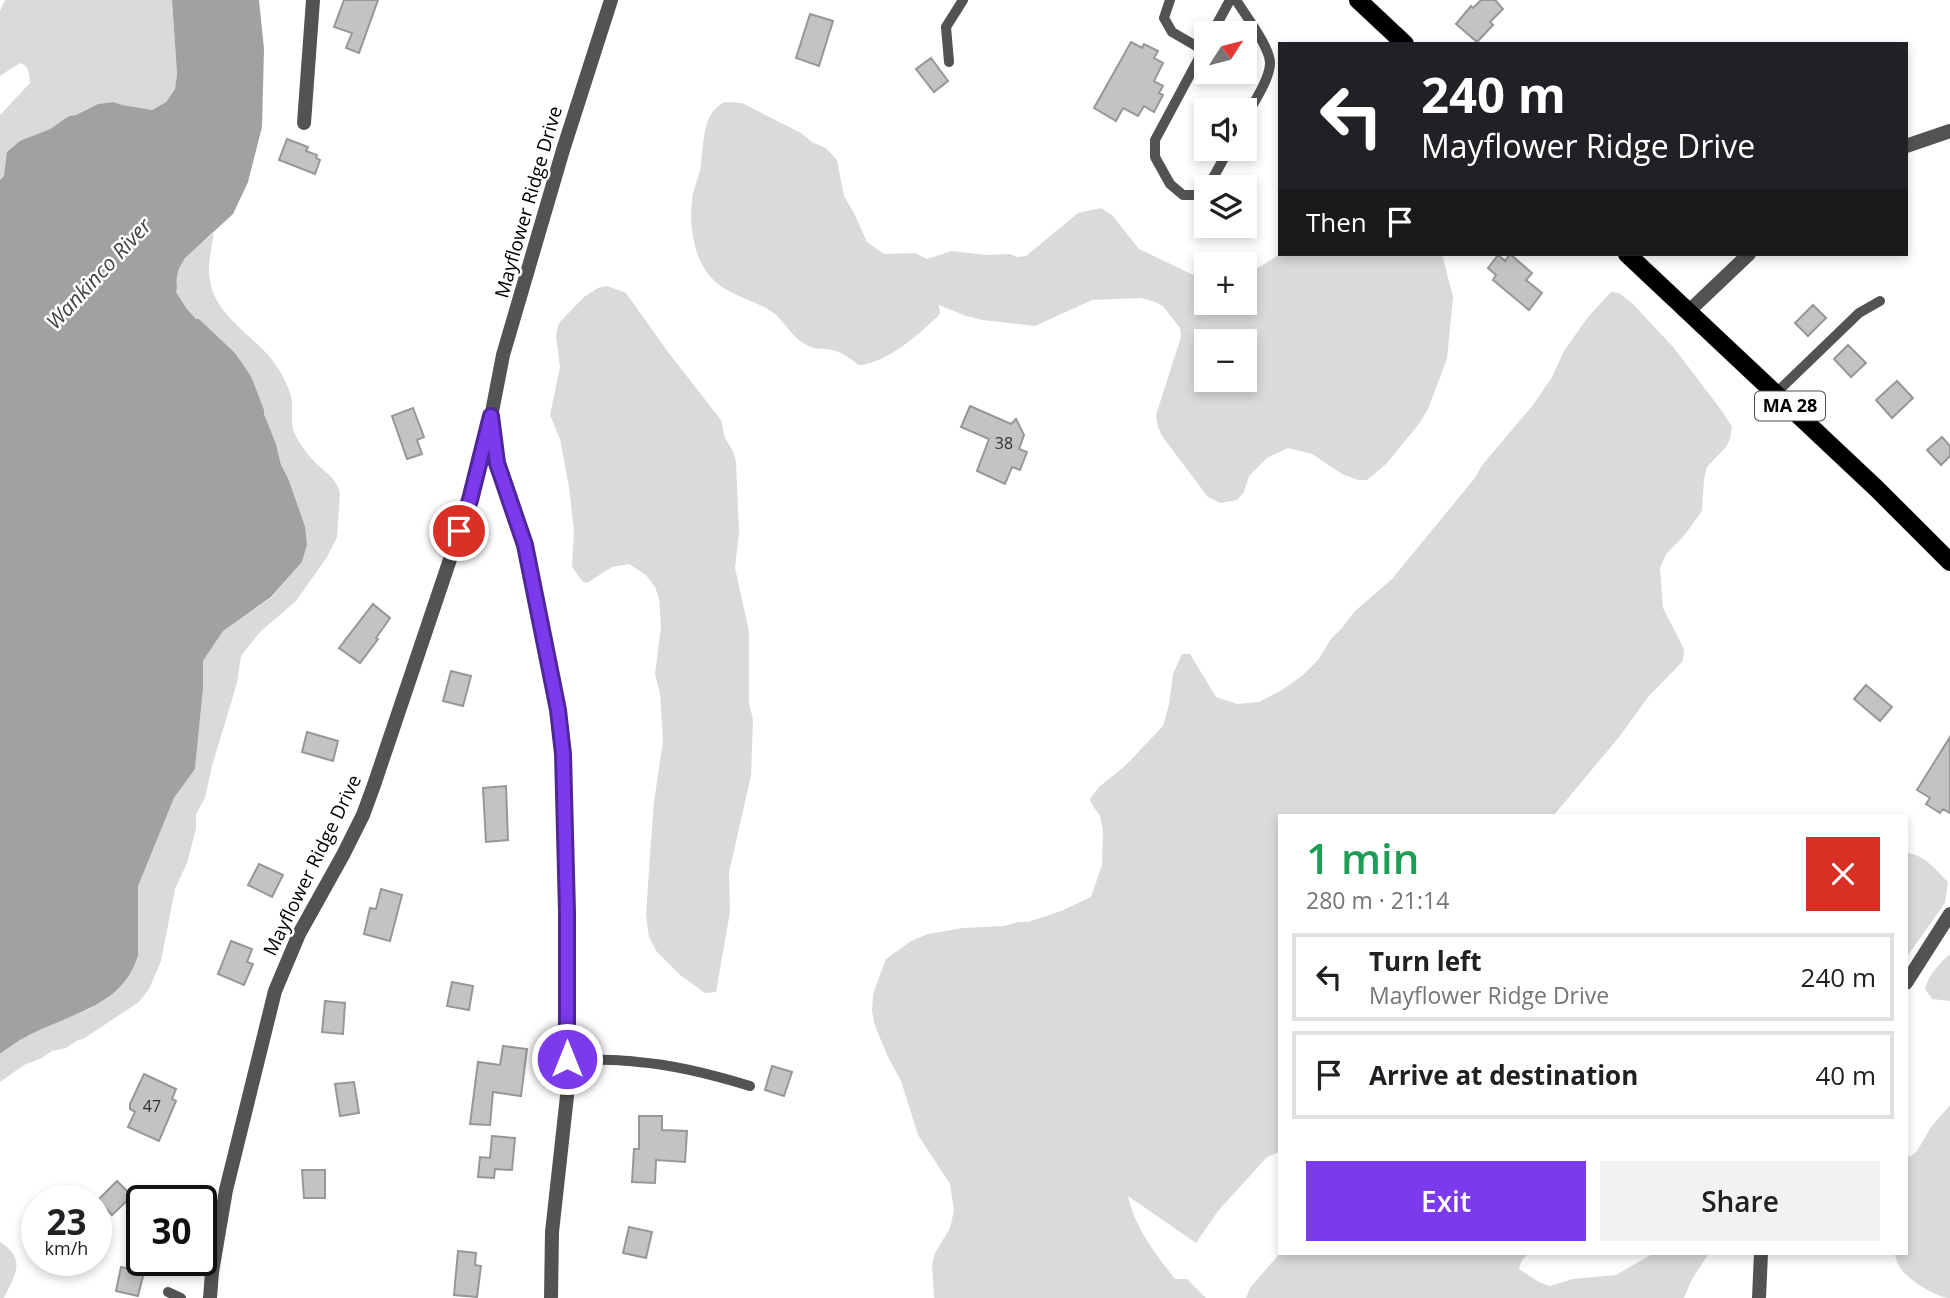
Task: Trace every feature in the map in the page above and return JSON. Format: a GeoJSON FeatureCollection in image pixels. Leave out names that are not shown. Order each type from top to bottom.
{"type":"FeatureCollection","features":[{"type":"Feature","properties":{"kind":"main road"},"geometry":{"type":"LineString","coordinates":[[1367,3],[1403,42]]}},
{"type":"Feature","properties":{"kind":"main road","name":"MA 28"},"geometry":{"type":"LineString","coordinates":[[1629,256],[1877,489],[1950,562]]}},
{"type":"Feature","properties":{"kind":"street"},"geometry":{"type":"LineString","coordinates":[[303,123],[313,0]]}},
{"type":"Feature","properties":{"kind":"street","name":"Mayflower Ridge Drive"},"geometry":{"type":"LineString","coordinates":[[210,1298],[226,1190],[275,991],[299,934],[363,815],[374,785],[470,500],[503,355],[563,150],[611,0]]}},
{"type":"Feature","properties":{"kind":"street"},"geometry":{"type":"LineString","coordinates":[[1908,145],[1950,131]]}},
{"type":"Feature","properties":{"kind":"street"},"geometry":{"type":"LineString","coordinates":[[1689,311],[1747,256]]}},
{"type":"Feature","properties":{"kind":"street","name":"Mayflower Ridge Drive"},"geometry":{"type":"LineString","coordinates":[[491,416],[497,463],[525,545],[558,710],[563,766],[567,1059],[565,1118],[552,1231],[551,1298]]}},
{"type":"Feature","properties":{"kind":"street"},"geometry":{"type":"LineString","coordinates":[[1908,980],[1950,914]]}},
{"type":"Feature","properties":{"kind":"street"},"geometry":{"type":"LineString","coordinates":[[1759,1298],[1761,1255]]}},
{"type":"Feature","properties":{"kind":"lane"},"geometry":{"type":"LineString","coordinates":[[949,62],[946,27],[963,0]]}},
{"type":"Feature","properties":{"kind":"lane"},"geometry":{"type":"LineString","coordinates":[[1170,0],[1164,18],[1172,32],[1194,42]]}},
{"type":"Feature","properties":{"kind":"lane"},"geometry":{"type":"LineString","coordinates":[[1219,21],[1230,0]]}},
{"type":"Feature","properties":{"kind":"lane"},"geometry":{"type":"LineString","coordinates":[[1236,0],[1265,47],[1271,62],[1267,77],[1256,98]]}},
{"type":"Feature","properties":{"kind":"lane"},"geometry":{"type":"LineString","coordinates":[[1194,67],[1155,140],[1155,157],[1170,184],[1183,195],[1194,195]]}},
{"type":"Feature","properties":{"kind":"lane"},"geometry":{"type":"LineString","coordinates":[[1776,393],[1859,313],[1880,301]]}},
{"type":"Feature","properties":{"kind":"lane"},"geometry":{"type":"LineString","coordinates":[[567,1059],[658,1064],[750,1086]]}},
{"type":"Feature","properties":{"kind":"lane"},"geometry":{"type":"LineString","coordinates":[[167,1292],[181,1298]]}},
{"type":"Feature","properties":{"kind":"shaded area"},"geometry":{"type":"Polygon","coordinates":[[[5,0],[172,0],[177,74],[175,89],[166,102],[152,110],[113,102],[98,104],[69,116],[50,129],[21,141],[0,180],[0,115],[30,83],[27,69],[20,63],[0,76],[0,11],[5,0]]]}},
{"type":"Feature","properties":{"kind":"shaded area"},"geometry":{"type":"Polygon","coordinates":[[[725,102],[742,103],[826,148],[837,160],[844,196],[867,242],[884,254],[915,253],[927,259],[951,251],[1026,256],[1078,213],[1101,208],[1112,215],[1139,249],[1194,275],[1194,315],[1257,315],[1257,269],[1278,255],[1443,256],[1453,297],[1447,359],[1428,409],[1419,424],[1386,464],[1367,480],[1358,480],[1342,474],[1312,454],[1288,448],[1267,458],[1249,476],[1244,492],[1237,500],[1220,503],[1208,497],[1158,427],[1156,415],[1181,337],[1180,328],[1163,306],[1155,302],[1141,298],[1092,300],[1035,326],[982,320],[939,305],[940,314],[902,346],[880,360],[858,365],[836,351],[818,349],[800,341],[775,314],[718,284],[703,267],[698,256],[691,222],[692,200],[708,120],[717,107],[725,102]]]}},
{"type":"Feature","properties":{"kind":"shaded area"},"geometry":{"type":"Polygon","coordinates":[[[214,233],[209,270],[211,286],[225,312],[269,356],[284,378],[291,397],[293,430],[311,458],[333,479],[340,493],[337,537],[327,557],[296,601],[260,632],[241,656],[237,683],[205,798],[196,814],[196,829],[187,863],[175,889],[161,961],[149,989],[139,1002],[83,1039],[24,1065],[0,1082],[0,1054],[33,1033],[92,1008],[137,896],[142,872],[174,798],[195,769],[203,661],[223,631],[272,597],[302,562],[307,545],[305,526],[251,376],[235,353],[196,319],[176,292],[180,264],[193,249],[214,233]]]}},
{"type":"Feature","properties":{"kind":"shaded area"},"geometry":{"type":"Polygon","coordinates":[[[607,286],[626,293],[721,420],[725,438],[736,462],[739,532],[735,568],[749,631],[749,703],[753,720],[751,776],[729,872],[730,912],[716,992],[705,993],[680,975],[657,952],[649,937],[646,915],[651,841],[663,741],[660,694],[655,674],[661,627],[659,598],[646,575],[629,564],[612,567],[587,583],[583,582],[572,567],[574,531],[569,487],[560,439],[550,415],[560,367],[556,335],[559,323],[584,297],[607,286]]]}},
{"type":"Feature","properties":{"kind":"shaded area"},"geometry":{"type":"Polygon","coordinates":[[[1611,292],[1619,293],[1632,303],[1674,348],[1732,427],[1726,447],[1707,467],[1702,511],[1683,537],[1666,554],[1660,568],[1663,608],[1684,649],[1683,661],[1648,697],[1620,736],[1555,814],[1278,814],[1278,1152],[1267,1157],[1218,1211],[1196,1243],[1128,1196],[1141,1229],[1175,1279],[1187,1279],[1206,1298],[934,1298],[932,1264],[935,1253],[950,1228],[954,1210],[950,1184],[918,1135],[901,1081],[875,1026],[873,994],[886,959],[911,941],[928,934],[1028,922],[1091,897],[1102,865],[1103,831],[1100,816],[1090,799],[1099,787],[1126,765],[1163,726],[1173,674],[1182,654],[1190,654],[1216,697],[1237,704],[1259,702],[1303,675],[1318,660],[1331,639],[1354,612],[1392,579],[1533,405],[1552,377],[1564,351],[1588,317],[1611,292]]]}},
{"type":"Feature","properties":{"kind":"shaded area"},"geometry":{"type":"Polygon","coordinates":[[[1908,853],[1924,859],[1948,882],[1945,903],[1908,955],[1908,853]]]}},
{"type":"Feature","properties":{"kind":"shaded area"},"geometry":{"type":"Polygon","coordinates":[[[1950,954],[1950,1001],[1932,999],[1925,989],[1929,979],[1950,954]]]}},
{"type":"Feature","properties":{"kind":"shaded area"},"geometry":{"type":"Polygon","coordinates":[[[1950,1105],[1950,1298],[1931,1292],[1910,1278],[1900,1267],[1895,1255],[1908,1255],[1908,1156],[1917,1151],[1931,1127],[1950,1105]]]}},
{"type":"Feature","properties":{"kind":"shaded area"},"geometry":{"type":"Polygon","coordinates":[[[0,1242],[14,1255],[16,1261],[15,1275],[4,1298],[0,1298],[0,1242]]]}},
{"type":"Feature","properties":{"kind":"shaded area"},"geometry":{"type":"Polygon","coordinates":[[[1278,1255],[1527,1255],[1519,1269],[1550,1286],[1573,1279],[1616,1275],[1651,1255],[1708,1255],[1684,1298],[1246,1298],[1250,1288],[1278,1255]]]}},
{"type":"Feature","properties":{"kind":"water","name":"Wankinco River"},"geometry":{"type":"Polygon","coordinates":[[[172,0],[259,0],[264,49],[262,127],[248,182],[233,214],[185,258],[177,274],[176,292],[196,319],[235,353],[251,376],[305,526],[307,545],[302,562],[271,597],[223,631],[203,661],[195,769],[174,798],[138,886],[138,955],[132,971],[112,994],[100,1002],[31,1034],[0,1054],[0,180],[4,176],[7,152],[20,141],[50,129],[69,116],[98,104],[113,102],[152,110],[166,102],[175,89],[177,74],[172,0]]]}},
{"type":"Feature","properties":{"kind":"building"},"geometry":{"type":"Polygon","coordinates":[[[344,0],[378,0],[359,53],[346,48],[352,33],[334,27],[344,0]]]}},
{"type":"Feature","properties":{"kind":"building"},"geometry":{"type":"Polygon","coordinates":[[[1481,0],[1495,0],[1503,9],[1490,22],[1493,25],[1477,42],[1456,24],[1471,6],[1473,8],[1481,0]]]}},
{"type":"Feature","properties":{"kind":"building"},"geometry":{"type":"Polygon","coordinates":[[[810,14],[833,21],[819,66],[796,58],[810,14]]]}},
{"type":"Feature","properties":{"kind":"building"},"geometry":{"type":"Polygon","coordinates":[[[1131,42],[1142,48],[1144,44],[1158,51],[1154,58],[1163,63],[1154,81],[1163,86],[1159,93],[1163,95],[1154,112],[1144,106],[1138,116],[1123,108],[1116,121],[1094,108],[1131,42]]]}},
{"type":"Feature","properties":{"kind":"building"},"geometry":{"type":"Polygon","coordinates":[[[931,58],[948,81],[934,92],[916,69],[931,58]]]}},
{"type":"Feature","properties":{"kind":"building"},"geometry":{"type":"Polygon","coordinates":[[[287,139],[308,147],[306,151],[317,155],[316,158],[320,160],[315,174],[279,160],[287,139]]]}},
{"type":"Feature","properties":{"kind":"building"},"geometry":{"type":"Polygon","coordinates":[[[1497,256],[1505,261],[1509,256],[1512,256],[1532,273],[1526,280],[1542,293],[1529,310],[1493,280],[1496,275],[1488,268],[1497,256]]]}},
{"type":"Feature","properties":{"kind":"building"},"geometry":{"type":"Polygon","coordinates":[[[1813,305],[1826,318],[1808,336],[1795,323],[1813,305]]]}},
{"type":"Feature","properties":{"kind":"building"},"geometry":{"type":"Polygon","coordinates":[[[1848,345],[1866,363],[1851,377],[1834,359],[1848,345]]]}},
{"type":"Feature","properties":{"kind":"building"},"geometry":{"type":"Polygon","coordinates":[[[1897,381],[1913,398],[1892,418],[1876,400],[1897,381]]]}},
{"type":"Feature","properties":{"kind":"building"},"geometry":{"type":"Polygon","coordinates":[[[970,406],[1011,424],[1016,419],[1024,435],[1019,449],[1027,452],[1020,470],[1012,467],[1005,484],[977,471],[989,439],[961,427],[970,406]]]}},
{"type":"Feature","properties":{"kind":"building"},"geometry":{"type":"Polygon","coordinates":[[[413,408],[424,437],[417,440],[422,454],[407,459],[392,416],[413,408]]]}},
{"type":"Feature","properties":{"kind":"building"},"geometry":{"type":"Polygon","coordinates":[[[1942,437],[1950,446],[1950,456],[1941,465],[1927,450],[1942,437]]]}},
{"type":"Feature","properties":{"kind":"building"},"geometry":{"type":"Polygon","coordinates":[[[373,604],[390,618],[360,663],[339,648],[373,604]]]}},
{"type":"Feature","properties":{"kind":"building"},"geometry":{"type":"Polygon","coordinates":[[[451,671],[471,676],[463,706],[443,701],[451,671]]]}},
{"type":"Feature","properties":{"kind":"building"},"geometry":{"type":"Polygon","coordinates":[[[1866,685],[1892,707],[1880,721],[1854,699],[1866,685]]]}},
{"type":"Feature","properties":{"kind":"building"},"geometry":{"type":"Polygon","coordinates":[[[307,732],[338,741],[333,761],[302,752],[307,732]]]}},
{"type":"Feature","properties":{"kind":"building"},"geometry":{"type":"Polygon","coordinates":[[[1950,737],[1950,813],[1943,809],[1940,813],[1926,804],[1930,798],[1917,790],[1950,737]]]}},
{"type":"Feature","properties":{"kind":"building"},"geometry":{"type":"Polygon","coordinates":[[[506,786],[508,840],[486,842],[483,788],[506,786]]]}},
{"type":"Feature","properties":{"kind":"building"},"geometry":{"type":"Polygon","coordinates":[[[259,864],[283,875],[272,897],[248,885],[259,864]]]}},
{"type":"Feature","properties":{"kind":"building"},"geometry":{"type":"Polygon","coordinates":[[[381,889],[402,895],[390,941],[364,934],[370,908],[376,909],[381,889]]]}},
{"type":"Feature","properties":{"kind":"building"},"geometry":{"type":"Polygon","coordinates":[[[231,941],[252,949],[247,962],[253,964],[244,985],[218,974],[231,941]]]}},
{"type":"Feature","properties":{"kind":"building"},"geometry":{"type":"Polygon","coordinates":[[[452,982],[473,986],[469,1010],[447,1006],[452,982]]]}},
{"type":"Feature","properties":{"kind":"building"},"geometry":{"type":"Polygon","coordinates":[[[325,1001],[345,1003],[343,1034],[322,1032],[325,1001]]]}},
{"type":"Feature","properties":{"kind":"building"},"geometry":{"type":"Polygon","coordinates":[[[503,1046],[527,1049],[521,1096],[493,1092],[490,1125],[470,1124],[478,1062],[500,1065],[503,1046]]]}},
{"type":"Feature","properties":{"kind":"building"},"geometry":{"type":"Polygon","coordinates":[[[772,1066],[792,1072],[784,1096],[765,1090],[772,1066]]]}},
{"type":"Feature","properties":{"kind":"building"},"geometry":{"type":"Polygon","coordinates":[[[144,1074],[176,1089],[172,1099],[176,1101],[159,1141],[128,1127],[135,1112],[130,1109],[130,1104],[144,1074]]]}},
{"type":"Feature","properties":{"kind":"building"},"geometry":{"type":"Polygon","coordinates":[[[354,1082],[359,1113],[340,1116],[335,1084],[354,1082]]]}},
{"type":"Feature","properties":{"kind":"building"},"geometry":{"type":"Polygon","coordinates":[[[639,1116],[662,1116],[662,1130],[687,1131],[685,1162],[656,1160],[655,1183],[632,1182],[634,1149],[639,1149],[639,1116]]]}},
{"type":"Feature","properties":{"kind":"building"},"geometry":{"type":"Polygon","coordinates":[[[492,1136],[515,1138],[512,1170],[495,1169],[494,1178],[478,1177],[480,1157],[490,1158],[492,1136]]]}},
{"type":"Feature","properties":{"kind":"building"},"geometry":{"type":"Polygon","coordinates":[[[302,1170],[325,1170],[325,1198],[304,1198],[302,1170]]]}},
{"type":"Feature","properties":{"kind":"building"},"geometry":{"type":"Polygon","coordinates":[[[117,1181],[126,1190],[126,1202],[112,1215],[112,1186],[117,1181]]]}},
{"type":"Feature","properties":{"kind":"building"},"geometry":{"type":"Polygon","coordinates":[[[629,1227],[652,1232],[646,1258],[623,1253],[629,1227]]]}},
{"type":"Feature","properties":{"kind":"building"},"geometry":{"type":"Polygon","coordinates":[[[458,1251],[476,1253],[475,1265],[481,1266],[477,1297],[454,1295],[458,1251]]]}},
{"type":"Feature","properties":{"kind":"building"},"geometry":{"type":"Polygon","coordinates":[[[121,1267],[126,1268],[126,1276],[143,1276],[138,1296],[116,1291],[121,1267]]]}},
{"type":"Feature","properties":{"kind":"route"},"geometry":{"type":"LineString","coordinates":[[459,531],[470,500],[491,416],[497,463],[525,545],[558,710],[563,754],[567,1059]]}}]}
